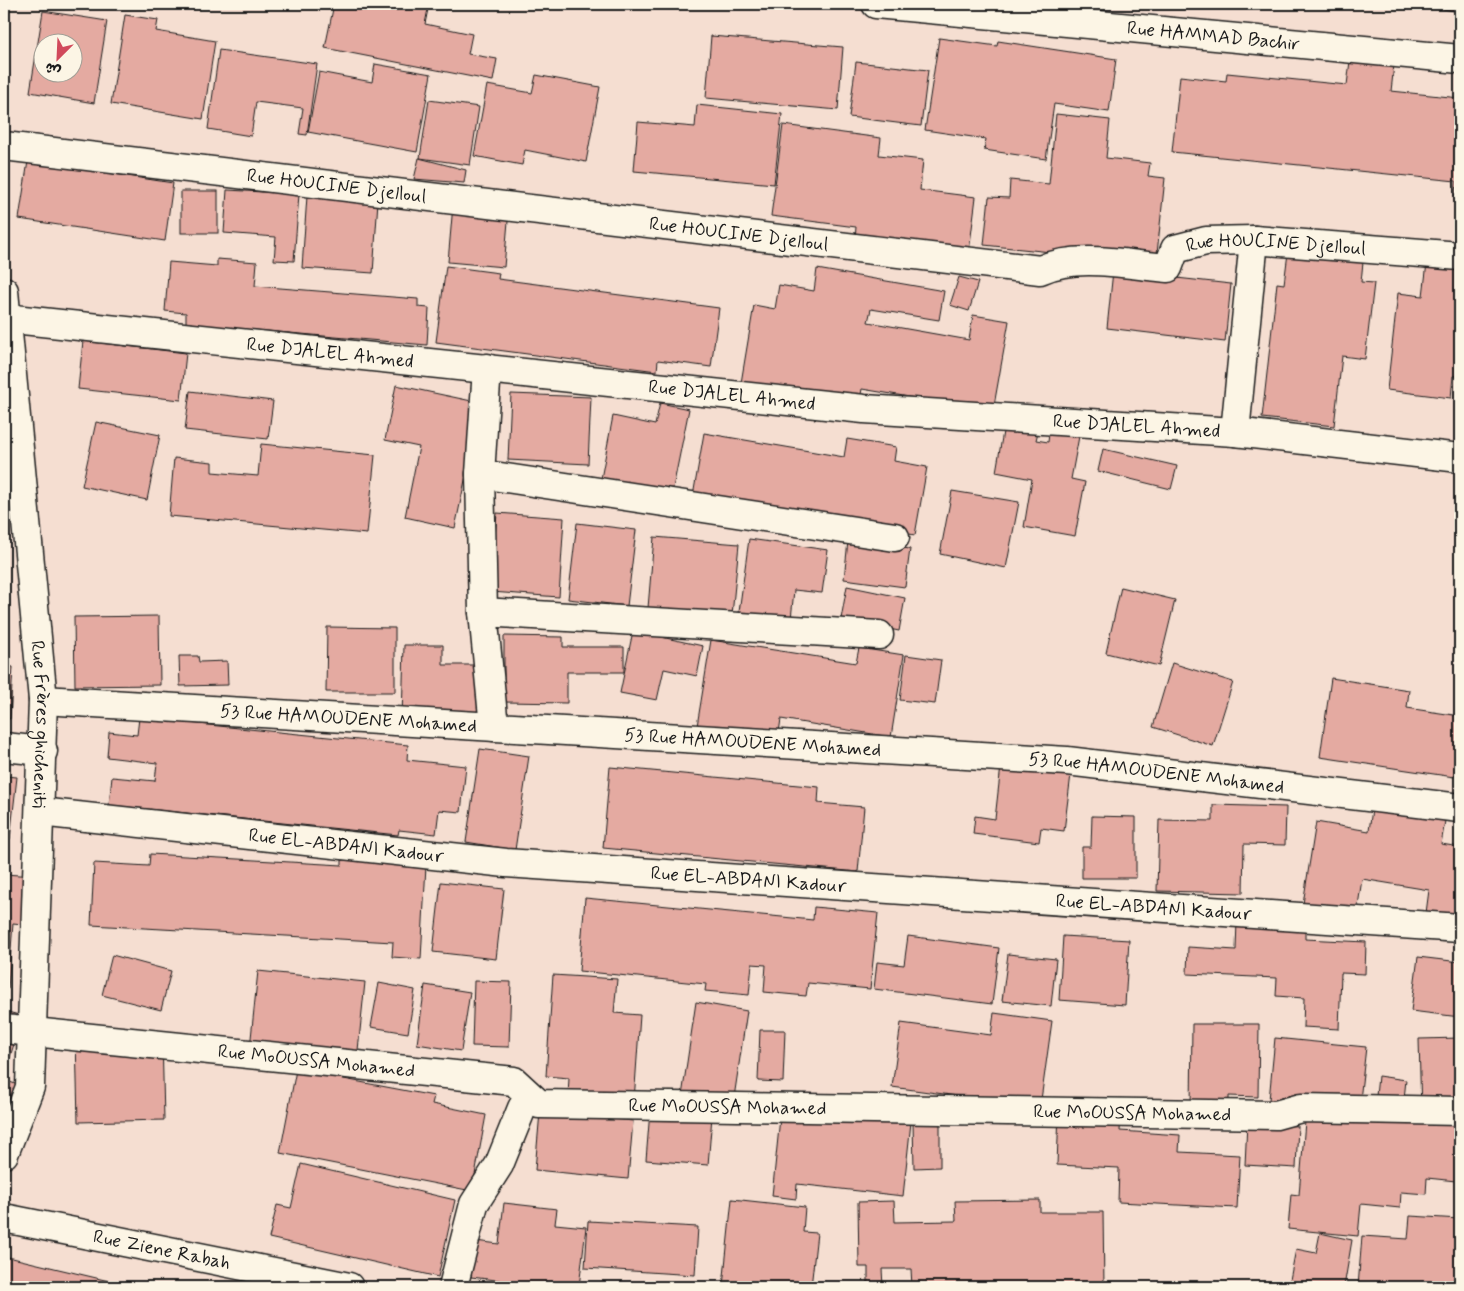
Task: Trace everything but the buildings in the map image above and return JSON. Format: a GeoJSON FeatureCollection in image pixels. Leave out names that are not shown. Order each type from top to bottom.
{"type":"FeatureCollection","features":[{"type":"Feature","properties":{"kind":"street","name":"Rue HAMMAD Bachir"},"geometry":{"type":"LineString","coordinates":[[876,4],[1460,59]]}},
{"type":"Feature","properties":{"kind":"street","name":"Rue HOUCINE Djelloul"},"geometry":{"type":"LineString","coordinates":[[4,146],[1040,270],[1053,264],[1091,262],[1168,268],[1174,249],[1206,241],[1254,240],[1460,256]]}},
{"type":"Feature","properties":{"kind":"street"},"geometry":{"type":"LineString","coordinates":[[1235,432],[1254,240]]}},
{"type":"Feature","properties":{"kind":"street","name":"Rue Frères ghicheniti"},"geometry":{"type":"LineString","coordinates":[[4,291],[5,318],[43,700],[30,1087],[4,1154]]}},
{"type":"Feature","properties":{"kind":"street","name":"Rue DJALEL Ahmed"},"geometry":{"type":"LineString","coordinates":[[5,318],[864,409],[1235,432],[1460,458]]}},
{"type":"Feature","properties":{"kind":"street"},"geometry":{"type":"LineString","coordinates":[[487,368],[480,474],[483,612],[494,727]]}},
{"type":"Feature","properties":{"kind":"street"},"geometry":{"type":"LineString","coordinates":[[480,474],[895,537]]}},
{"type":"Feature","properties":{"kind":"street"},"geometry":{"type":"LineString","coordinates":[[483,612],[879,635]]}},
{"type":"Feature","properties":{"kind":"street","name":"53 Rue HAMOUDENE Mohamed"},"geometry":{"type":"LineString","coordinates":[[43,700],[1067,760],[1460,808]]}},
{"type":"Feature","properties":{"kind":"street"},"geometry":{"type":"LineString","coordinates":[[4,747],[42,751]]}},
{"type":"Feature","properties":{"kind":"street","name":"Rue EL-ABDANI Kadour"},"geometry":{"type":"LineString","coordinates":[[40,812],[506,863],[1460,928]]}},
{"type":"Feature","properties":{"kind":"street","name":"Rue MoOUSSA Mohamed"},"geometry":{"type":"LineString","coordinates":[[4,1029],[514,1081],[539,1104],[1276,1115],[1301,1108],[1460,1112]]}},
{"type":"Feature","properties":{"kind":"street"},"geometry":{"type":"LineString","coordinates":[[453,1287],[474,1204],[499,1165],[522,1108]]}},
{"type":"Feature","properties":{"kind":"street","name":"Rue Ziene Rabah"},"geometry":{"type":"LineString","coordinates":[[4,1218],[349,1287]]}}]}
